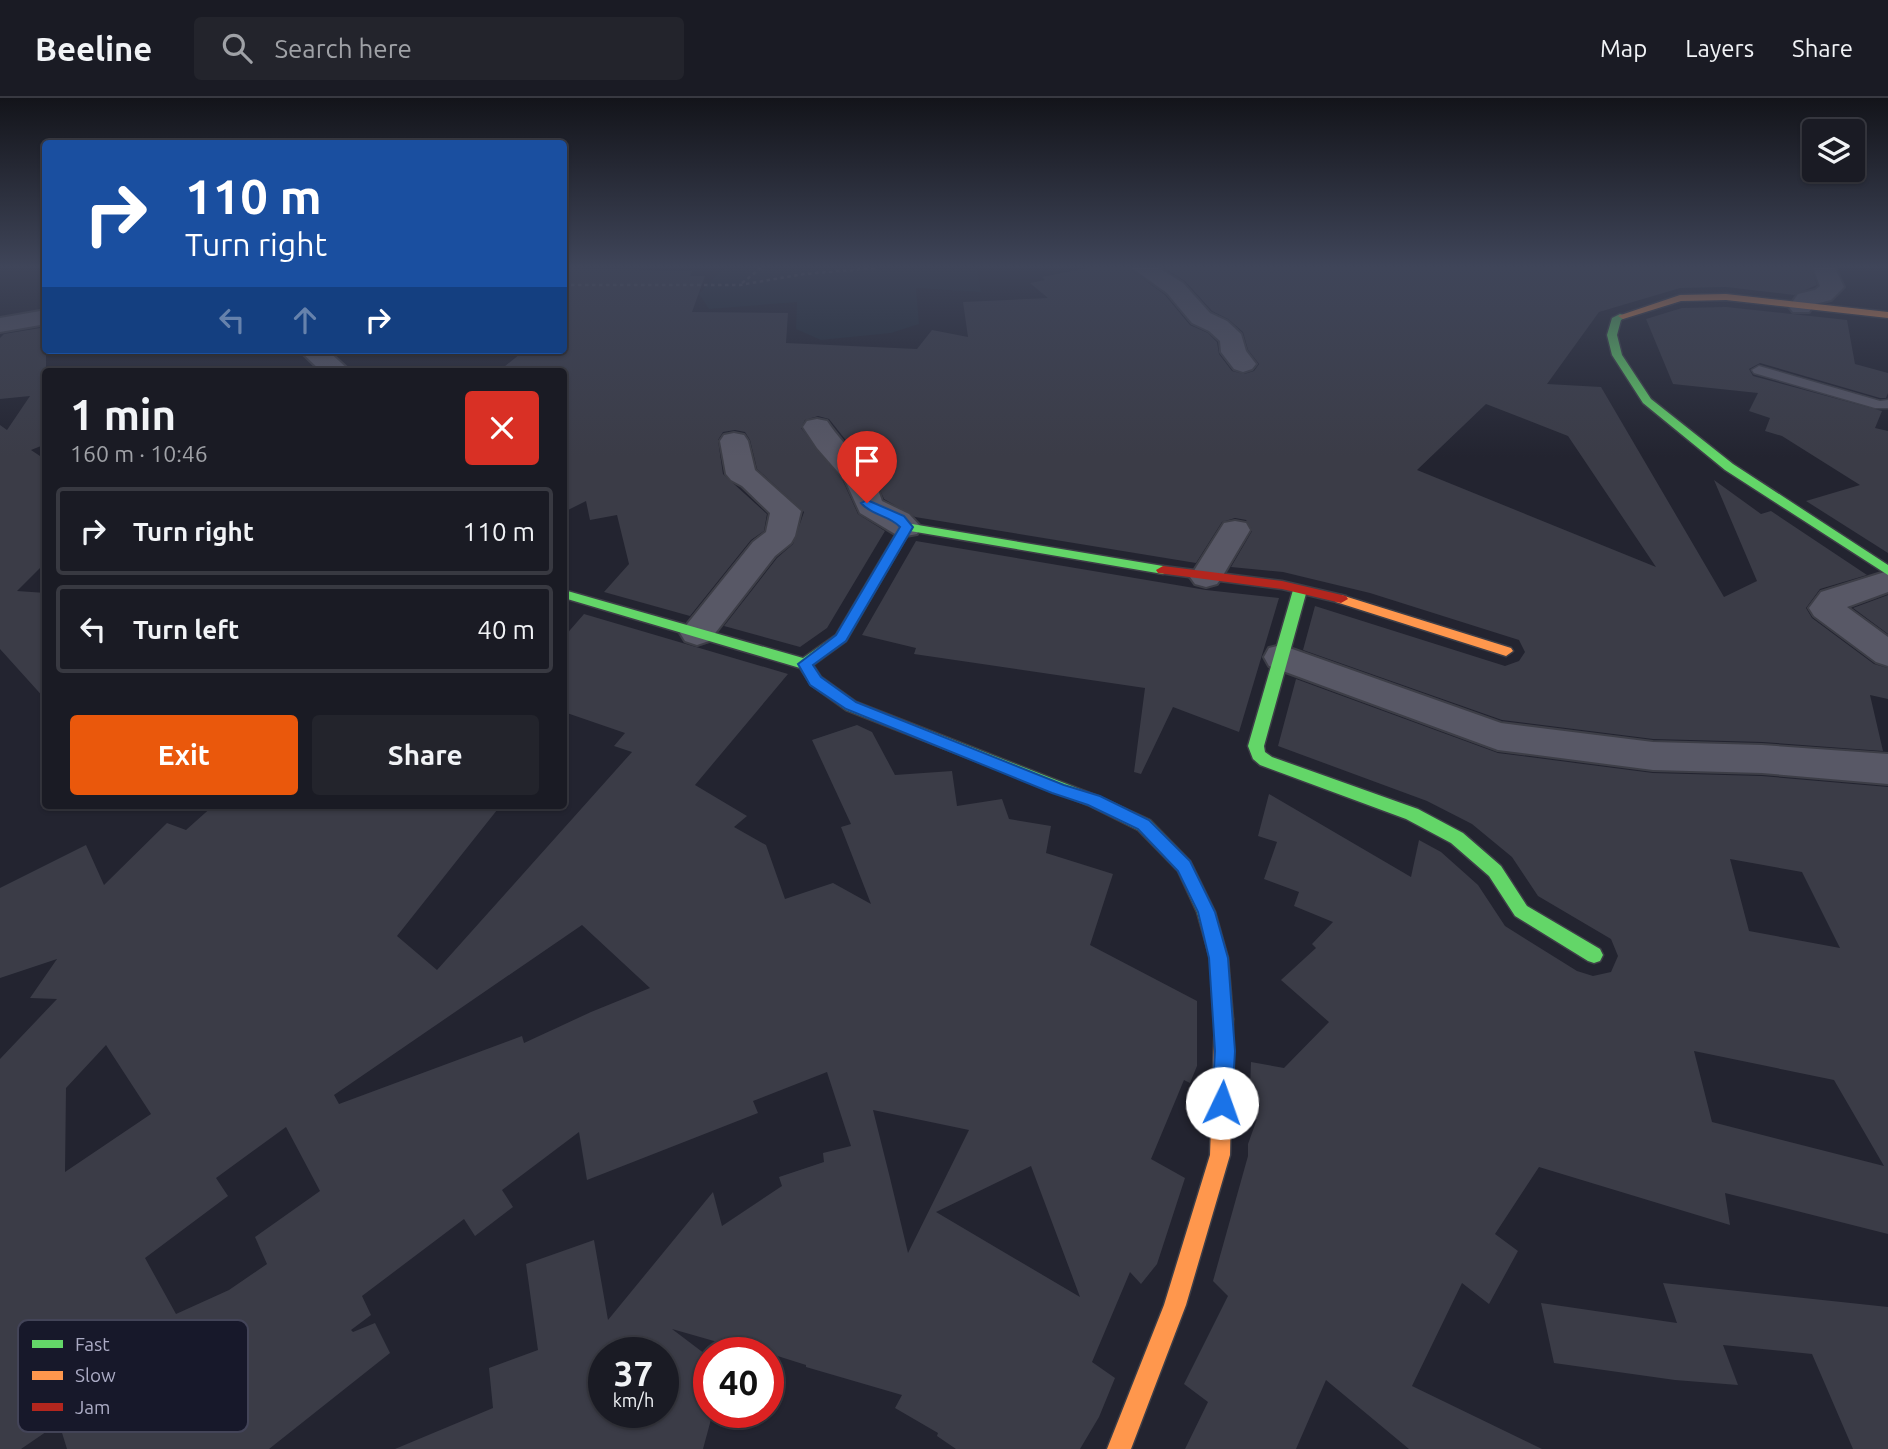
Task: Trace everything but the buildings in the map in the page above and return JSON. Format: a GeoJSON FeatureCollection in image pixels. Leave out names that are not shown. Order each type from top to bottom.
{"type":"FeatureCollection","features":[{"type":"Feature","properties":{"kind":"street"},"geometry":{"type":"LineString","coordinates":[[1223,331],[1232,340],[1234,352],[1243,364]]}},
{"type":"Feature","properties":{"kind":"street"},"geometry":{"type":"LineString","coordinates":[[1613,331],[1617,355],[1647,401],[1729,467],[1888,570]]}},
{"type":"Feature","properties":{"kind":"street"},"geometry":{"type":"LineString","coordinates":[[317,354],[333,368]]}},
{"type":"Feature","properties":{"kind":"street"},"geometry":{"type":"LineString","coordinates":[[817,428],[822,439],[863,484],[867,503],[873,509],[899,519],[906,527],[989,543],[1206,577],[1247,578],[1300,590],[1506,651]]}},
{"type":"Feature","properties":{"kind":"street"},"geometry":{"type":"LineString","coordinates":[[697,633],[764,549],[780,536],[786,511],[752,480],[741,474],[734,441]]}},
{"type":"Feature","properties":{"kind":"street"},"geometry":{"type":"LineString","coordinates":[[805,664],[841,638],[906,527]]}},
{"type":"Feature","properties":{"kind":"street"},"geometry":{"type":"LineString","coordinates":[[1206,577],[1211,564],[1226,549],[1235,530]]}},
{"type":"Feature","properties":{"kind":"street"},"geometry":{"type":"LineString","coordinates":[[1888,581],[1833,600],[1826,608],[1888,654]]}},
{"type":"Feature","properties":{"kind":"street"},"geometry":{"type":"LineString","coordinates":[[1300,590],[1256,746],[1258,755],[1266,761],[1412,814],[1457,838],[1495,871],[1521,911],[1594,955]]}},
{"type":"Feature","properties":{"kind":"street"},"geometry":{"type":"LineString","coordinates":[[567,595],[805,664],[816,681],[851,706],[1094,801],[1144,825],[1184,866],[1206,912],[1219,958],[1225,1051],[1220,1155],[1175,1305],[1119,1449]]}},
{"type":"Feature","properties":{"kind":"street"},"geometry":{"type":"LineString","coordinates":[[1281,657],[1498,736],[1653,756],[1762,758],[1888,769]]}},
{"type":"Feature","properties":{"kind":"lane"},"geometry":{"type":"LineString","coordinates":[[1759,370],[1880,405],[1888,404]]}},
{"type":"Feature","properties":{"kind":"shaded area"},"geometry":{"type":"Polygon","coordinates":[[[801,331],[897,331],[891,333],[821,340],[801,331]]]}},
{"type":"Feature","properties":{"kind":"traffic: fast"},"geometry":{"type":"LineString","coordinates":[[1613,331],[1617,355],[1647,401],[1729,467],[1888,571]]}},
{"type":"Feature","properties":{"kind":"traffic: fast"},"geometry":{"type":"LineString","coordinates":[[805,664],[841,638],[906,527],[1163,570]]}},
{"type":"Feature","properties":{"kind":"traffic: fast"},"geometry":{"type":"LineString","coordinates":[[1300,590],[1256,746],[1258,755],[1266,761],[1412,814],[1457,838],[1495,871],[1521,911],[1594,955]]}},
{"type":"Feature","properties":{"kind":"traffic: fast"},"geometry":{"type":"LineString","coordinates":[[567,595],[805,664],[816,681],[851,706],[1094,801],[1144,825],[1184,866],[1206,912],[1219,958],[1224,1019]]}},
{"type":"Feature","properties":{"kind":"traffic: slow"},"geometry":{"type":"LineString","coordinates":[[1341,599],[1506,651]]}},
{"type":"Feature","properties":{"kind":"traffic: slow"},"geometry":{"type":"LineString","coordinates":[[1119,1449],[1175,1305],[1220,1155],[1224,1019]]}},
{"type":"Feature","properties":{"kind":"traffic: jam"},"geometry":{"type":"LineString","coordinates":[[1163,570],[1282,585],[1341,599]]}},
{"type":"Feature","properties":{"kind":"route"},"geometry":{"type":"LineString","coordinates":[[867,503],[873,509],[899,519],[906,527],[841,638],[805,664],[816,681],[851,706],[1094,801],[1144,825],[1184,866],[1206,912],[1219,958],[1225,1051],[1222,1103]]}}]}
